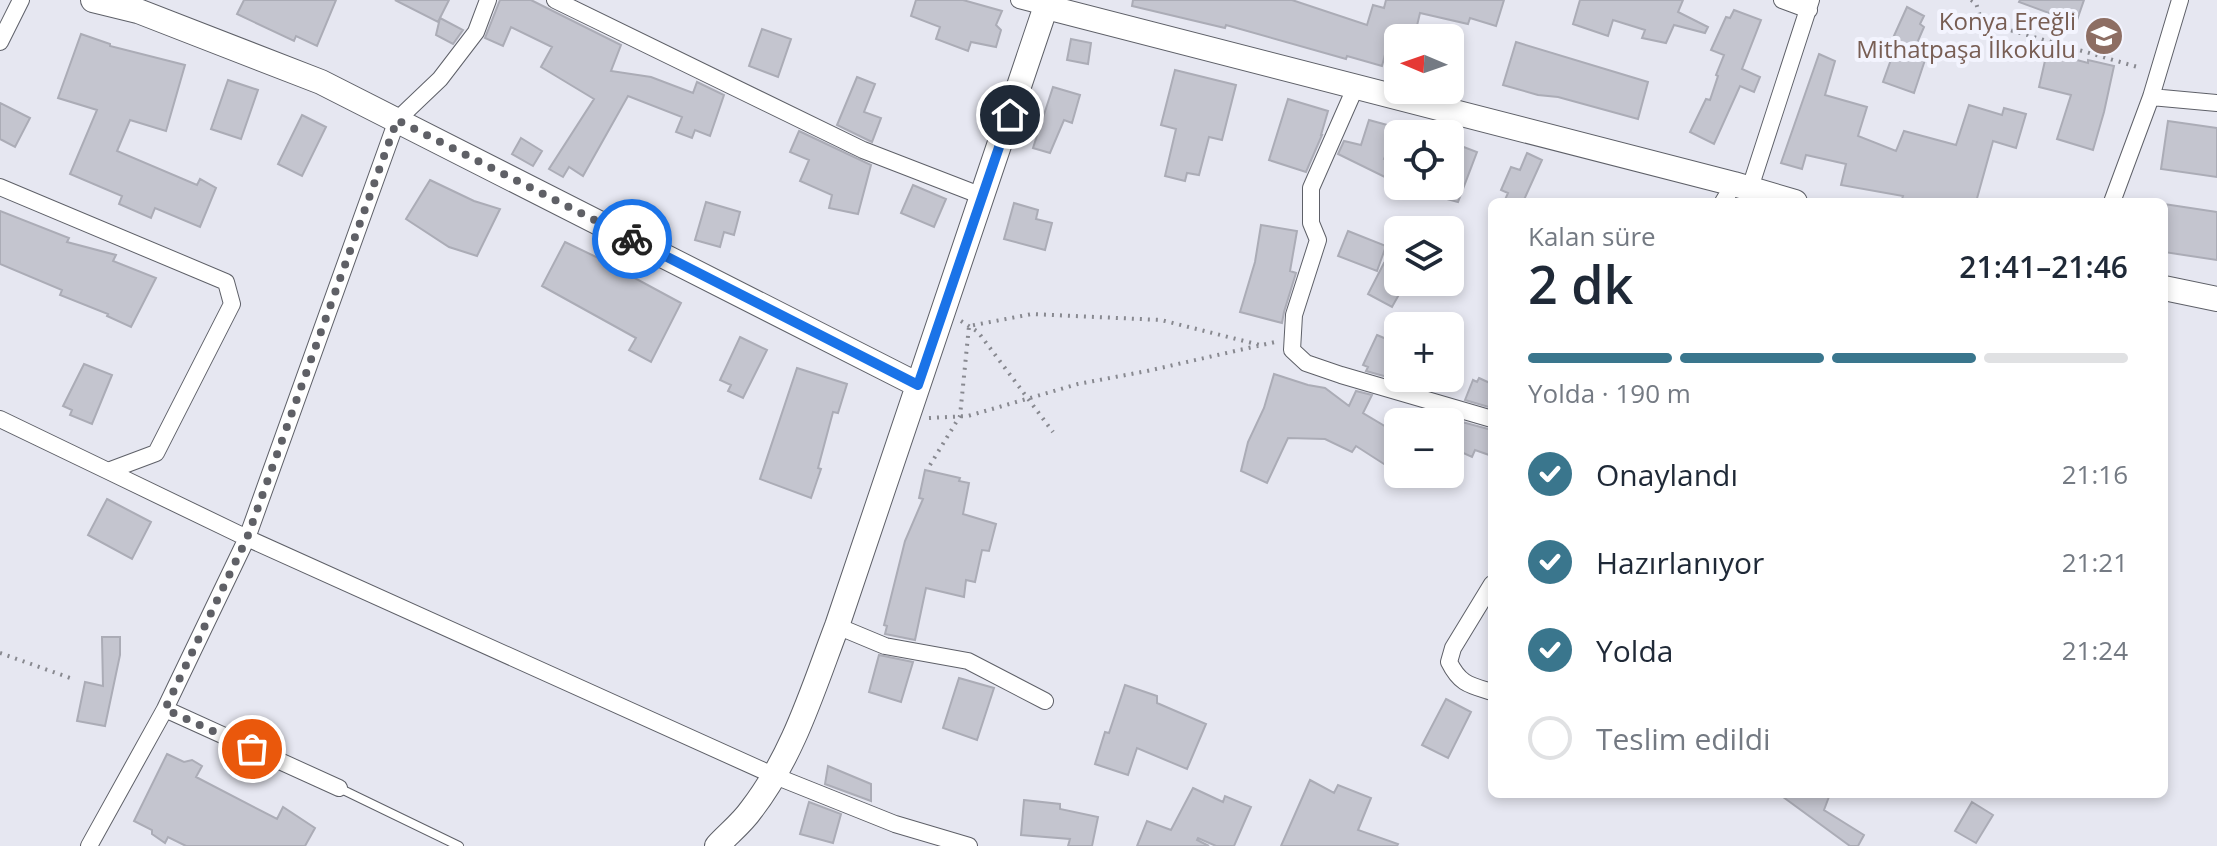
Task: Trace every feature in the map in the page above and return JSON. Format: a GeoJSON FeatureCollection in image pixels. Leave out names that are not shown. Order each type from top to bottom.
{"type":"FeatureCollection","features":[{"type":"Feature","properties":{"kind":"main road"},"geometry":{"type":"LineString","coordinates":[[93,0],[138,11],[307,76],[918,385]]}},
{"type":"Feature","properties":{"kind":"main road"},"geometry":{"type":"LineString","coordinates":[[717,846],[750,813],[775,776],[799,727],[837,626],[1047,3],[1736,191],[1774,198]]}},
{"type":"Feature","properties":{"kind":"main road"},"geometry":{"type":"LineString","coordinates":[[2168,293],[2217,299]]}},
{"type":"Feature","properties":{"kind":"street"},"geometry":{"type":"LineString","coordinates":[[0,42],[21,0]]}},
{"type":"Feature","properties":{"kind":"street"},"geometry":{"type":"LineString","coordinates":[[89,846],[165,709],[247,538],[397,120],[440,79],[476,32],[488,0]]}},
{"type":"Feature","properties":{"kind":"street"},"geometry":{"type":"LineString","coordinates":[[555,0],[863,150],[982,196]]}},
{"type":"Feature","properties":{"kind":"street"},"geometry":{"type":"LineString","coordinates":[[1019,0],[1047,3]]}},
{"type":"Feature","properties":{"kind":"street"},"geometry":{"type":"LineString","coordinates":[[1736,191],[1810,5],[1782,0]]}},
{"type":"Feature","properties":{"kind":"street"},"geometry":{"type":"LineString","coordinates":[[2113,198],[2151,97],[2180,0]]}},
{"type":"Feature","properties":{"kind":"street"},"geometry":{"type":"LineString","coordinates":[[1356,86],[1311,188],[1311,223],[1318,240],[1294,315],[1292,350],[1306,363],[1488,418]]}},
{"type":"Feature","properties":{"kind":"street"},"geometry":{"type":"LineString","coordinates":[[2151,97],[2217,103]]}},
{"type":"Feature","properties":{"kind":"street"},"geometry":{"type":"LineString","coordinates":[[0,187],[226,282],[232,304],[156,453],[108,471]]}},
{"type":"Feature","properties":{"kind":"street"},"geometry":{"type":"LineString","coordinates":[[0,419],[247,538],[775,776],[895,824],[969,846]]}},
{"type":"Feature","properties":{"kind":"street"},"geometry":{"type":"LineString","coordinates":[[1488,591],[1453,648],[1449,662],[1457,678],[1488,691]]}},
{"type":"Feature","properties":{"kind":"street"},"geometry":{"type":"LineString","coordinates":[[837,626],[885,646],[968,661],[1045,701]]}},
{"type":"Feature","properties":{"kind":"street"},"geometry":{"type":"LineString","coordinates":[[165,709],[339,788]]}},
{"type":"Feature","properties":{"kind":"lane"},"geometry":{"type":"LineString","coordinates":[[339,788],[459,846]]}},
{"type":"Feature","properties":{"kind":"path"},"geometry":{"type":"LineString","coordinates":[[1971,0],[1976,3],[1982,22],[2158,73]]}},
{"type":"Feature","properties":{"kind":"path"},"geometry":{"type":"LineString","coordinates":[[944,310],[978,332],[1053,432]]}},
{"type":"Feature","properties":{"kind":"path"},"geometry":{"type":"LineString","coordinates":[[969,326],[1032,314],[1161,320],[1260,345]]}},
{"type":"Feature","properties":{"kind":"path"},"geometry":{"type":"LineString","coordinates":[[930,465],[960,416],[969,326]]}},
{"type":"Feature","properties":{"kind":"path"},"geometry":{"type":"LineString","coordinates":[[907,419],[968,416],[1078,384],[1293,338]]}},
{"type":"Feature","properties":{"kind":"path"},"geometry":{"type":"LineString","coordinates":[[0,653],[73,679]]}},
{"type":"Feature","properties":{"kind":"building"},"geometry":{"type":"Polygon","coordinates":[[[244,0],[336,0],[317,46],[296,36],[294,41],[237,14],[244,0]]]}},
{"type":"Feature","properties":{"kind":"building"},"geometry":{"type":"Polygon","coordinates":[[[395,0],[449,0],[438,22],[395,0]]]}},
{"type":"Feature","properties":{"kind":"building"},"geometry":{"type":"Polygon","coordinates":[[[500,0],[531,0],[621,45],[611,71],[651,77],[693,93],[697,82],[724,95],[710,136],[695,130],[692,138],[676,132],[682,117],[628,96],[583,176],[569,167],[563,177],[549,169],[594,99],[541,67],[552,47],[511,27],[503,46],[485,38],[500,0]]]}},
{"type":"Feature","properties":{"kind":"building"},"geometry":{"type":"Polygon","coordinates":[[[916,0],[963,0],[1002,11],[996,25],[1001,30],[996,47],[971,42],[968,51],[936,39],[940,27],[911,16],[916,0]]]}},
{"type":"Feature","properties":{"kind":"building"},"geometry":{"type":"Polygon","coordinates":[[[1133,0],[1292,0],[1367,25],[1373,5],[1384,8],[1386,0],[1504,0],[1496,26],[1470,18],[1468,24],[1420,13],[1417,24],[1384,24],[1382,66],[1226,25],[1225,28],[1132,6],[1133,0]]]}},
{"type":"Feature","properties":{"kind":"building"},"geometry":{"type":"Polygon","coordinates":[[[1580,0],[1683,0],[1678,12],[1708,27],[1705,33],[1674,25],[1666,43],[1642,38],[1645,30],[1613,20],[1608,36],[1573,24],[1580,0]]]}},
{"type":"Feature","properties":{"kind":"building"},"geometry":{"type":"Polygon","coordinates":[[[2020,0],[2084,0],[2076,23],[2020,0]]]}},
{"type":"Feature","properties":{"kind":"building"},"geometry":{"type":"Polygon","coordinates":[[[1907,7],[1924,16],[1920,24],[1924,27],[1914,50],[1927,54],[1914,93],[1883,82],[1898,40],[1893,38],[1907,7]]]}},
{"type":"Feature","properties":{"kind":"building"},"geometry":{"type":"Polygon","coordinates":[[[1734,10],[1761,20],[1742,69],[1760,77],[1754,92],[1740,86],[1714,144],[1690,132],[1706,99],[1710,100],[1724,55],[1711,50],[1726,17],[1730,18],[1734,10]]]}},
{"type":"Feature","properties":{"kind":"building"},"geometry":{"type":"Polygon","coordinates":[[[440,18],[463,30],[453,44],[436,35],[440,18]]]}},
{"type":"Feature","properties":{"kind":"building"},"geometry":{"type":"Polygon","coordinates":[[[762,29],[791,39],[778,77],[749,66],[762,29]]]}},
{"type":"Feature","properties":{"kind":"building"},"geometry":{"type":"Polygon","coordinates":[[[81,34],[110,46],[185,65],[166,131],[130,120],[117,151],[197,185],[200,179],[216,188],[200,227],[155,208],[151,218],[119,204],[122,196],[70,174],[97,110],[58,98],[81,34]]]}},
{"type":"Feature","properties":{"kind":"building"},"geometry":{"type":"Polygon","coordinates":[[[1071,39],[1091,43],[1088,64],[1067,60],[1071,39]]]}},
{"type":"Feature","properties":{"kind":"building"},"geometry":{"type":"Polygon","coordinates":[[[1516,42],[1648,82],[1638,119],[1503,85],[1516,42]]]}},
{"type":"Feature","properties":{"kind":"building"},"geometry":{"type":"Polygon","coordinates":[[[2047,52],[2114,66],[2093,150],[2057,139],[2071,95],[2039,87],[2047,52]]]}},
{"type":"Feature","properties":{"kind":"building"},"geometry":{"type":"Polygon","coordinates":[[[1819,54],[1835,61],[1825,95],[1867,107],[1858,136],[1896,151],[1904,131],[1956,145],[1969,105],[2002,115],[2004,108],[2026,114],[2016,148],[1993,141],[1977,198],[1902,198],[1841,185],[1846,164],[1806,155],[1802,169],[1781,163],[1819,54]]]}},
{"type":"Feature","properties":{"kind":"building"},"geometry":{"type":"Polygon","coordinates":[[[1175,70],[1236,85],[1222,140],[1209,137],[1199,175],[1187,173],[1185,181],[1165,176],[1176,129],[1161,125],[1175,70]]]}},
{"type":"Feature","properties":{"kind":"building"},"geometry":{"type":"Polygon","coordinates":[[[857,77],[875,84],[864,112],[881,118],[872,142],[837,125],[857,77]]]}},
{"type":"Feature","properties":{"kind":"building"},"geometry":{"type":"Polygon","coordinates":[[[228,80],[258,90],[241,139],[211,129],[228,80]]]}},
{"type":"Feature","properties":{"kind":"building"},"geometry":{"type":"Polygon","coordinates":[[[1053,87],[1080,95],[1072,123],[1064,120],[1050,153],[1033,148],[1053,87]]]}},
{"type":"Feature","properties":{"kind":"building"},"geometry":{"type":"Polygon","coordinates":[[[1288,99],[1328,111],[1322,135],[1306,172],[1269,160],[1288,99]]]}},
{"type":"Feature","properties":{"kind":"building"},"geometry":{"type":"Polygon","coordinates":[[[0,103],[30,118],[15,147],[0,139],[0,103]]]}},
{"type":"Feature","properties":{"kind":"building"},"geometry":{"type":"Polygon","coordinates":[[[302,115],[326,127],[302,176],[278,164],[302,115]]]}},
{"type":"Feature","properties":{"kind":"building"},"geometry":{"type":"Polygon","coordinates":[[[1369,120],[1384,124],[1384,177],[1338,154],[1344,141],[1361,145],[1369,120]]]}},
{"type":"Feature","properties":{"kind":"building"},"geometry":{"type":"Polygon","coordinates":[[[2168,121],[2217,128],[2217,177],[2161,169],[2168,121]]]}},
{"type":"Feature","properties":{"kind":"building"},"geometry":{"type":"Polygon","coordinates":[[[799,131],[871,165],[858,214],[829,208],[832,195],[800,181],[809,160],[790,152],[799,131]]]}},
{"type":"Feature","properties":{"kind":"building"},"geometry":{"type":"Polygon","coordinates":[[[521,138],[542,151],[533,166],[512,154],[521,138]]]}},
{"type":"Feature","properties":{"kind":"building"},"geometry":{"type":"Polygon","coordinates":[[[1464,147],[1477,152],[1464,186],[1464,147]]]}},
{"type":"Feature","properties":{"kind":"building"},"geometry":{"type":"Polygon","coordinates":[[[1527,153],[1542,160],[1525,198],[1506,198],[1508,193],[1501,190],[1511,167],[1520,170],[1527,153]]]}},
{"type":"Feature","properties":{"kind":"building"},"geometry":{"type":"Polygon","coordinates":[[[430,180],[474,201],[500,209],[477,256],[449,247],[406,219],[430,180]]]}},
{"type":"Feature","properties":{"kind":"building"},"geometry":{"type":"Polygon","coordinates":[[[913,185],[946,199],[934,227],[901,213],[913,185]]]}},
{"type":"Feature","properties":{"kind":"building"},"geometry":{"type":"Polygon","coordinates":[[[706,202],[740,212],[734,235],[724,232],[720,247],[695,240],[706,202]]]}},
{"type":"Feature","properties":{"kind":"building"},"geometry":{"type":"Polygon","coordinates":[[[1014,203],[1038,210],[1036,219],[1052,223],[1045,250],[1004,239],[1014,203]]]}},
{"type":"Feature","properties":{"kind":"building"},"geometry":{"type":"Polygon","coordinates":[[[2168,205],[2217,212],[2217,260],[2168,253],[2168,205]]]}},
{"type":"Feature","properties":{"kind":"building"},"geometry":{"type":"Polygon","coordinates":[[[0,211],[69,238],[67,242],[116,255],[113,261],[156,278],[131,327],[108,314],[60,295],[62,290],[0,264],[0,211]]]}},
{"type":"Feature","properties":{"kind":"building"},"geometry":{"type":"Polygon","coordinates":[[[1261,225],[1297,231],[1290,271],[1296,273],[1282,323],[1240,312],[1255,262],[1261,225]]]}},
{"type":"Feature","properties":{"kind":"building"},"geometry":{"type":"Polygon","coordinates":[[[1348,231],[1384,245],[1377,271],[1338,256],[1348,231]]]}},
{"type":"Feature","properties":{"kind":"building"},"geometry":{"type":"Polygon","coordinates":[[[565,242],[681,303],[651,362],[629,350],[636,338],[542,286],[565,242]]]}},
{"type":"Feature","properties":{"kind":"building"},"geometry":{"type":"Polygon","coordinates":[[[1384,263],[1384,296],[1398,296],[1392,307],[1368,294],[1384,263]]]}},
{"type":"Feature","properties":{"kind":"building"},"geometry":{"type":"Polygon","coordinates":[[[1377,335],[1384,338],[1384,376],[1366,371],[1368,367],[1363,365],[1377,335]]]}},
{"type":"Feature","properties":{"kind":"building"},"geometry":{"type":"Polygon","coordinates":[[[740,337],[767,350],[743,398],[728,391],[731,385],[720,380],[740,337]]]}},
{"type":"Feature","properties":{"kind":"building"},"geometry":{"type":"Polygon","coordinates":[[[84,364],[112,375],[92,424],[70,415],[72,410],[63,406],[84,364]]]}},
{"type":"Feature","properties":{"kind":"building"},"geometry":{"type":"Polygon","coordinates":[[[797,368],[847,384],[838,413],[833,412],[818,468],[821,469],[811,498],[760,479],[797,368]]]}},
{"type":"Feature","properties":{"kind":"building"},"geometry":{"type":"Polygon","coordinates":[[[1274,374],[1325,388],[1349,406],[1356,391],[1372,395],[1363,413],[1384,426],[1384,464],[1356,446],[1352,452],[1325,439],[1288,438],[1267,483],[1241,471],[1248,442],[1264,408],[1274,374]]]}},
{"type":"Feature","properties":{"kind":"building"},"geometry":{"type":"Polygon","coordinates":[[[1479,378],[1488,382],[1488,407],[1465,400],[1473,380],[1477,382],[1479,378]]]}},
{"type":"Feature","properties":{"kind":"building"},"geometry":{"type":"Polygon","coordinates":[[[1464,423],[1488,429],[1488,455],[1475,450],[1472,457],[1464,453],[1464,423]]]}},
{"type":"Feature","properties":{"kind":"building"},"geometry":{"type":"Polygon","coordinates":[[[925,470],[969,483],[963,514],[996,524],[989,551],[982,550],[975,582],[966,580],[964,597],[926,588],[915,640],[885,634],[887,626],[884,625],[905,541],[923,499],[919,498],[925,470]]]}},
{"type":"Feature","properties":{"kind":"building"},"geometry":{"type":"Polygon","coordinates":[[[107,499],[151,522],[132,559],[88,535],[107,499]]]}},
{"type":"Feature","properties":{"kind":"building"},"geometry":{"type":"Polygon","coordinates":[[[102,637],[120,637],[120,655],[105,726],[77,721],[85,682],[103,686],[102,637]]]}},
{"type":"Feature","properties":{"kind":"building"},"geometry":{"type":"Polygon","coordinates":[[[879,655],[913,662],[901,702],[869,692],[879,655]]]}},
{"type":"Feature","properties":{"kind":"building"},"geometry":{"type":"Polygon","coordinates":[[[959,678],[994,688],[977,740],[943,728],[959,678]]]}},
{"type":"Feature","properties":{"kind":"building"},"geometry":{"type":"Polygon","coordinates":[[[1125,685],[1157,696],[1157,703],[1206,724],[1187,769],[1137,748],[1128,775],[1095,764],[1125,685]]]}},
{"type":"Feature","properties":{"kind":"building"},"geometry":{"type":"Polygon","coordinates":[[[1446,699],[1471,712],[1448,758],[1422,745],[1446,699]]]}},
{"type":"Feature","properties":{"kind":"building"},"geometry":{"type":"Polygon","coordinates":[[[167,754],[184,762],[192,760],[202,766],[196,777],[277,819],[283,807],[315,828],[305,846],[186,846],[168,837],[165,843],[152,834],[152,830],[134,821],[167,754]]]}},
{"type":"Feature","properties":{"kind":"building"},"geometry":{"type":"Polygon","coordinates":[[[828,766],[871,784],[871,801],[825,784],[828,766]]]}},
{"type":"Feature","properties":{"kind":"building"},"geometry":{"type":"Polygon","coordinates":[[[1310,780],[1334,793],[1338,785],[1371,798],[1358,830],[1397,846],[1281,846],[1310,780]]]}},
{"type":"Feature","properties":{"kind":"building"},"geometry":{"type":"Polygon","coordinates":[[[1193,788],[1223,802],[1225,796],[1251,807],[1234,846],[1216,846],[1198,838],[1209,846],[1137,846],[1147,821],[1171,830],[1193,788]]]}},
{"type":"Feature","properties":{"kind":"building"},"geometry":{"type":"Polygon","coordinates":[[[1784,798],[1828,798],[1824,810],[1864,835],[1858,846],[1850,846],[1784,798]]]}},
{"type":"Feature","properties":{"kind":"building"},"geometry":{"type":"Polygon","coordinates":[[[1024,800],[1060,804],[1060,809],[1098,817],[1092,846],[1068,846],[1070,839],[1021,835],[1024,800]]]}},
{"type":"Feature","properties":{"kind":"building"},"geometry":{"type":"Polygon","coordinates":[[[809,802],[841,814],[833,843],[800,834],[809,802]]]}},
{"type":"Feature","properties":{"kind":"building"},"geometry":{"type":"Polygon","coordinates":[[[1972,802],[1993,815],[1976,843],[1955,831],[1972,802]]]}},
{"type":"Feature","properties":{"kind":"way so far"},"geometry":{"type":"LineString","coordinates":[[252,749],[165,709],[247,538],[397,120],[632,239]]}},
{"type":"Feature","properties":{"kind":"place","name":"Konya Ereğli Mithatpaşa İlkokulu"},"geometry":{"type":"Point","coordinates":[2104,36]}},
{"type":"Feature","properties":{"kind":"route"},"geometry":{"type":"LineString","coordinates":[[632,239],[918,385],[1010,115]]}}]}
